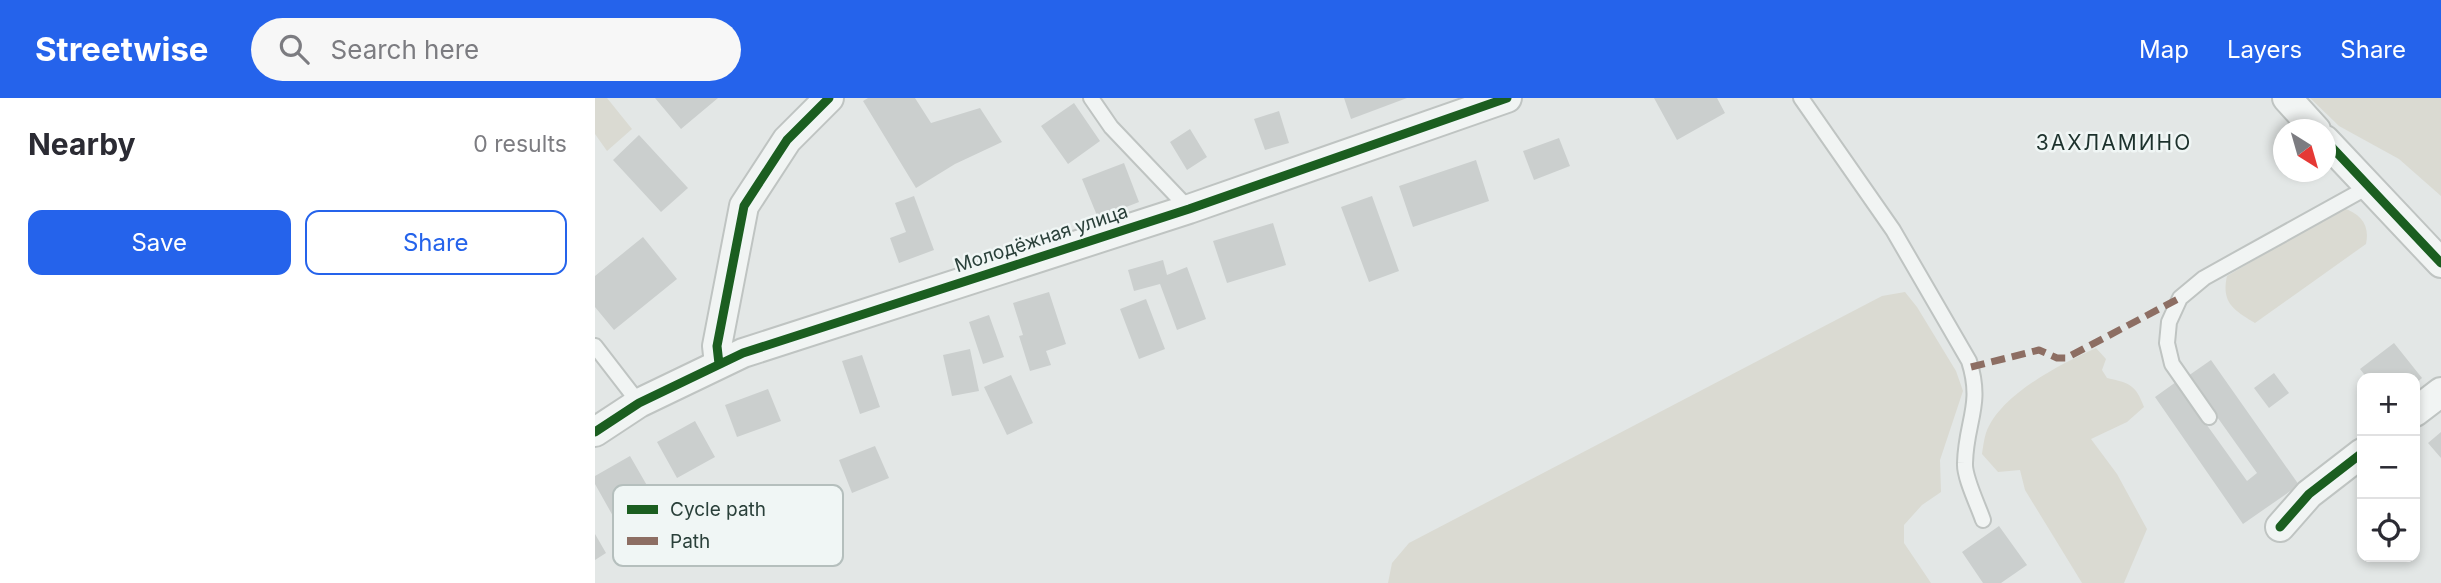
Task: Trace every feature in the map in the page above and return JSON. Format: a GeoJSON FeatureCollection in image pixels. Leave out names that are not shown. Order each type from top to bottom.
{"type":"FeatureCollection","features":[{"type":"Feature","properties":{"kind":"street"},"geometry":{"type":"LineString","coordinates":[[719,364],[717,346],[744,206],[787,140],[829,98]]}},
{"type":"Feature","properties":{"kind":"street","name":"Молодёжная улица"},"geometry":{"type":"LineString","coordinates":[[595,432],[639,403],[743,353],[1189,209],[1507,98]]}},
{"type":"Feature","properties":{"kind":"street"},"geometry":{"type":"LineString","coordinates":[[2287,98],[2306,119]]}},
{"type":"Feature","properties":{"kind":"street"},"geometry":{"type":"LineString","coordinates":[[2336,151],[2441,263]]}},
{"type":"Feature","properties":{"kind":"street"},"geometry":{"type":"LineString","coordinates":[[2420,408],[2441,392]]}},
{"type":"Feature","properties":{"kind":"street"},"geometry":{"type":"LineString","coordinates":[[2280,527],[2309,494],[2357,457]]}},
{"type":"Feature","properties":{"kind":"lane"},"geometry":{"type":"LineString","coordinates":[[1091,98],[1111,127],[1189,209]]}},
{"type":"Feature","properties":{"kind":"lane"},"geometry":{"type":"LineString","coordinates":[[1801,98],[1893,230],[1969,360],[1975,378],[1976,399],[1964,465],[1983,520]]}},
{"type":"Feature","properties":{"kind":"lane"},"geometry":{"type":"LineString","coordinates":[[2209,416],[2172,365],[2167,344],[2169,322],[2180,298],[2204,278],[2368,187]]}},
{"type":"Feature","properties":{"kind":"lane"},"geometry":{"type":"LineString","coordinates":[[595,346],[639,403]]}},
{"type":"Feature","properties":{"kind":"shaded area"},"geometry":{"type":"Polygon","coordinates":[[[595,98],[607,98],[632,129],[607,151],[595,134],[595,98]]]}},
{"type":"Feature","properties":{"kind":"shaded area"},"geometry":{"type":"Polygon","coordinates":[[[2310,98],[2441,98],[2441,196],[2399,159],[2339,126],[2336,119],[2332,119],[2310,98]]]}},
{"type":"Feature","properties":{"kind":"shaded area"},"geometry":{"type":"Polygon","coordinates":[[[2343,208],[2355,213],[2363,221],[2367,231],[2366,244],[2255,323],[2231,305],[2226,293],[2227,276],[2343,208]]]}},
{"type":"Feature","properties":{"kind":"shaded area"},"geometry":{"type":"Polygon","coordinates":[[[1905,292],[1956,371],[1963,391],[1940,460],[1941,492],[1922,505],[1904,525],[1904,543],[1931,583],[1388,583],[1392,563],[1409,543],[1882,296],[1905,292]]]}},
{"type":"Feature","properties":{"kind":"shaded area"},"geometry":{"type":"Polygon","coordinates":[[[2096,348],[2106,359],[2102,370],[2107,378],[2135,389],[2144,407],[2127,422],[2091,439],[2117,474],[2147,529],[2124,583],[2082,583],[2025,490],[2020,470],[1998,472],[1982,454],[1986,433],[2004,406],[2033,382],[2096,348]]]}},
{"type":"Feature","properties":{"kind":"building"},"geometry":{"type":"Polygon","coordinates":[[[655,98],[718,98],[681,129],[655,98]]]}},
{"type":"Feature","properties":{"kind":"building"},"geometry":{"type":"Polygon","coordinates":[[[868,98],[915,98],[931,123],[980,108],[1002,142],[955,164],[916,188],[863,101],[868,98]]]}},
{"type":"Feature","properties":{"kind":"building"},"geometry":{"type":"Polygon","coordinates":[[[1344,98],[1407,98],[1351,119],[1344,98]]]}},
{"type":"Feature","properties":{"kind":"building"},"geometry":{"type":"Polygon","coordinates":[[[1654,98],[1717,98],[1725,113],[1677,140],[1654,98]]]}},
{"type":"Feature","properties":{"kind":"building"},"geometry":{"type":"Polygon","coordinates":[[[1074,103],[1100,141],[1068,164],[1041,126],[1074,103]]]}},
{"type":"Feature","properties":{"kind":"building"},"geometry":{"type":"Polygon","coordinates":[[[1279,111],[1289,143],[1265,150],[1254,119],[1279,111]]]}},
{"type":"Feature","properties":{"kind":"building"},"geometry":{"type":"Polygon","coordinates":[[[1190,129],[1207,157],[1187,170],[1170,142],[1190,129]]]}},
{"type":"Feature","properties":{"kind":"building"},"geometry":{"type":"Polygon","coordinates":[[[639,135],[688,188],[661,212],[613,160],[639,135]]]}},
{"type":"Feature","properties":{"kind":"building"},"geometry":{"type":"Polygon","coordinates":[[[1559,138],[1570,166],[1534,180],[1523,151],[1559,138]]]}},
{"type":"Feature","properties":{"kind":"building"},"geometry":{"type":"Polygon","coordinates":[[[1476,160],[1489,201],[1413,227],[1399,186],[1476,160]]]}},
{"type":"Feature","properties":{"kind":"building"},"geometry":{"type":"Polygon","coordinates":[[[1124,163],[1139,202],[1098,218],[1082,179],[1124,163]]]}},
{"type":"Feature","properties":{"kind":"building"},"geometry":{"type":"Polygon","coordinates":[[[914,196],[934,250],[899,263],[890,238],[906,232],[895,203],[914,196]]]}},
{"type":"Feature","properties":{"kind":"building"},"geometry":{"type":"Polygon","coordinates":[[[1372,196],[1399,271],[1369,282],[1341,207],[1372,196]]]}},
{"type":"Feature","properties":{"kind":"building"},"geometry":{"type":"Polygon","coordinates":[[[1273,223],[1286,265],[1227,283],[1213,241],[1273,223]]]}},
{"type":"Feature","properties":{"kind":"building"},"geometry":{"type":"Polygon","coordinates":[[[643,237],[677,279],[614,330],[595,307],[595,276],[643,237]]]}},
{"type":"Feature","properties":{"kind":"building"},"geometry":{"type":"Polygon","coordinates":[[[1163,260],[1167,275],[1187,267],[1206,319],[1177,330],[1160,284],[1134,291],[1128,270],[1163,260]]]}},
{"type":"Feature","properties":{"kind":"building"},"geometry":{"type":"Polygon","coordinates":[[[1049,292],[1066,344],[1046,351],[1051,365],[1030,371],[1019,336],[1023,335],[1013,303],[1049,292]]]}},
{"type":"Feature","properties":{"kind":"building"},"geometry":{"type":"Polygon","coordinates":[[[1146,299],[1165,349],[1139,359],[1120,309],[1146,299]]]}},
{"type":"Feature","properties":{"kind":"building"},"geometry":{"type":"Polygon","coordinates":[[[989,315],[1004,357],[983,364],[969,322],[989,315]]]}},
{"type":"Feature","properties":{"kind":"building"},"geometry":{"type":"Polygon","coordinates":[[[2394,343],[2418,373],[2363,373],[2360,369],[2394,343]]]}},
{"type":"Feature","properties":{"kind":"building"},"geometry":{"type":"Polygon","coordinates":[[[970,349],[979,391],[952,396],[943,355],[970,349]]]}},
{"type":"Feature","properties":{"kind":"building"},"geometry":{"type":"Polygon","coordinates":[[[862,355],[880,407],[860,414],[842,361],[862,355]]]}},
{"type":"Feature","properties":{"kind":"building"},"geometry":{"type":"Polygon","coordinates":[[[2211,360],[2299,485],[2243,524],[2155,397],[2176,382],[2247,481],[2257,473],[2188,376],[2211,360]]]}},
{"type":"Feature","properties":{"kind":"building"},"geometry":{"type":"Polygon","coordinates":[[[2274,373],[2289,393],[2269,408],[2254,388],[2274,373]]]}},
{"type":"Feature","properties":{"kind":"building"},"geometry":{"type":"Polygon","coordinates":[[[1011,375],[1033,423],[1007,435],[984,387],[1011,375]]]}},
{"type":"Feature","properties":{"kind":"building"},"geometry":{"type":"Polygon","coordinates":[[[768,389],[781,421],[737,437],[725,405],[768,389]]]}},
{"type":"Feature","properties":{"kind":"building"},"geometry":{"type":"Polygon","coordinates":[[[695,421],[715,457],[677,478],[657,442],[695,421]]]}},
{"type":"Feature","properties":{"kind":"building"},"geometry":{"type":"Polygon","coordinates":[[[2441,432],[2441,458],[2428,443],[2441,432]]]}},
{"type":"Feature","properties":{"kind":"building"},"geometry":{"type":"Polygon","coordinates":[[[875,446],[889,478],[852,493],[839,460],[875,446]]]}},
{"type":"Feature","properties":{"kind":"building"},"geometry":{"type":"Polygon","coordinates":[[[630,456],[647,485],[613,485],[613,516],[595,484],[595,476],[630,456]]]}},
{"type":"Feature","properties":{"kind":"building"},"geometry":{"type":"Polygon","coordinates":[[[1999,526],[2027,565],[2001,583],[1983,583],[1962,552],[1999,526]]]}},
{"type":"Feature","properties":{"kind":"building"},"geometry":{"type":"Polygon","coordinates":[[[595,534],[606,553],[595,560],[595,534]]]}},
{"type":"Feature","properties":{"kind":"marked path"},"geometry":{"type":"LineString","coordinates":[[1971,367],[2039,350],[2057,358],[2066,358],[2180,298]]}},
{"type":"Feature","properties":{"kind":"cycle path"},"geometry":{"type":"LineString","coordinates":[[719,364],[717,346],[744,206],[787,140],[829,98]]}},
{"type":"Feature","properties":{"kind":"cycle path"},"geometry":{"type":"LineString","coordinates":[[595,432],[639,403],[743,353],[1189,209],[1507,98]]}},
{"type":"Feature","properties":{"kind":"cycle path"},"geometry":{"type":"LineString","coordinates":[[2336,152],[2441,263]]}},
{"type":"Feature","properties":{"kind":"cycle path"},"geometry":{"type":"LineString","coordinates":[[2280,527],[2309,494],[2357,457]]}},
{"type":"Feature","properties":{"kind":"district","name":"ЗАХЛАМИНО"},"geometry":{"type":"Point","coordinates":[2114,143]}}]}
